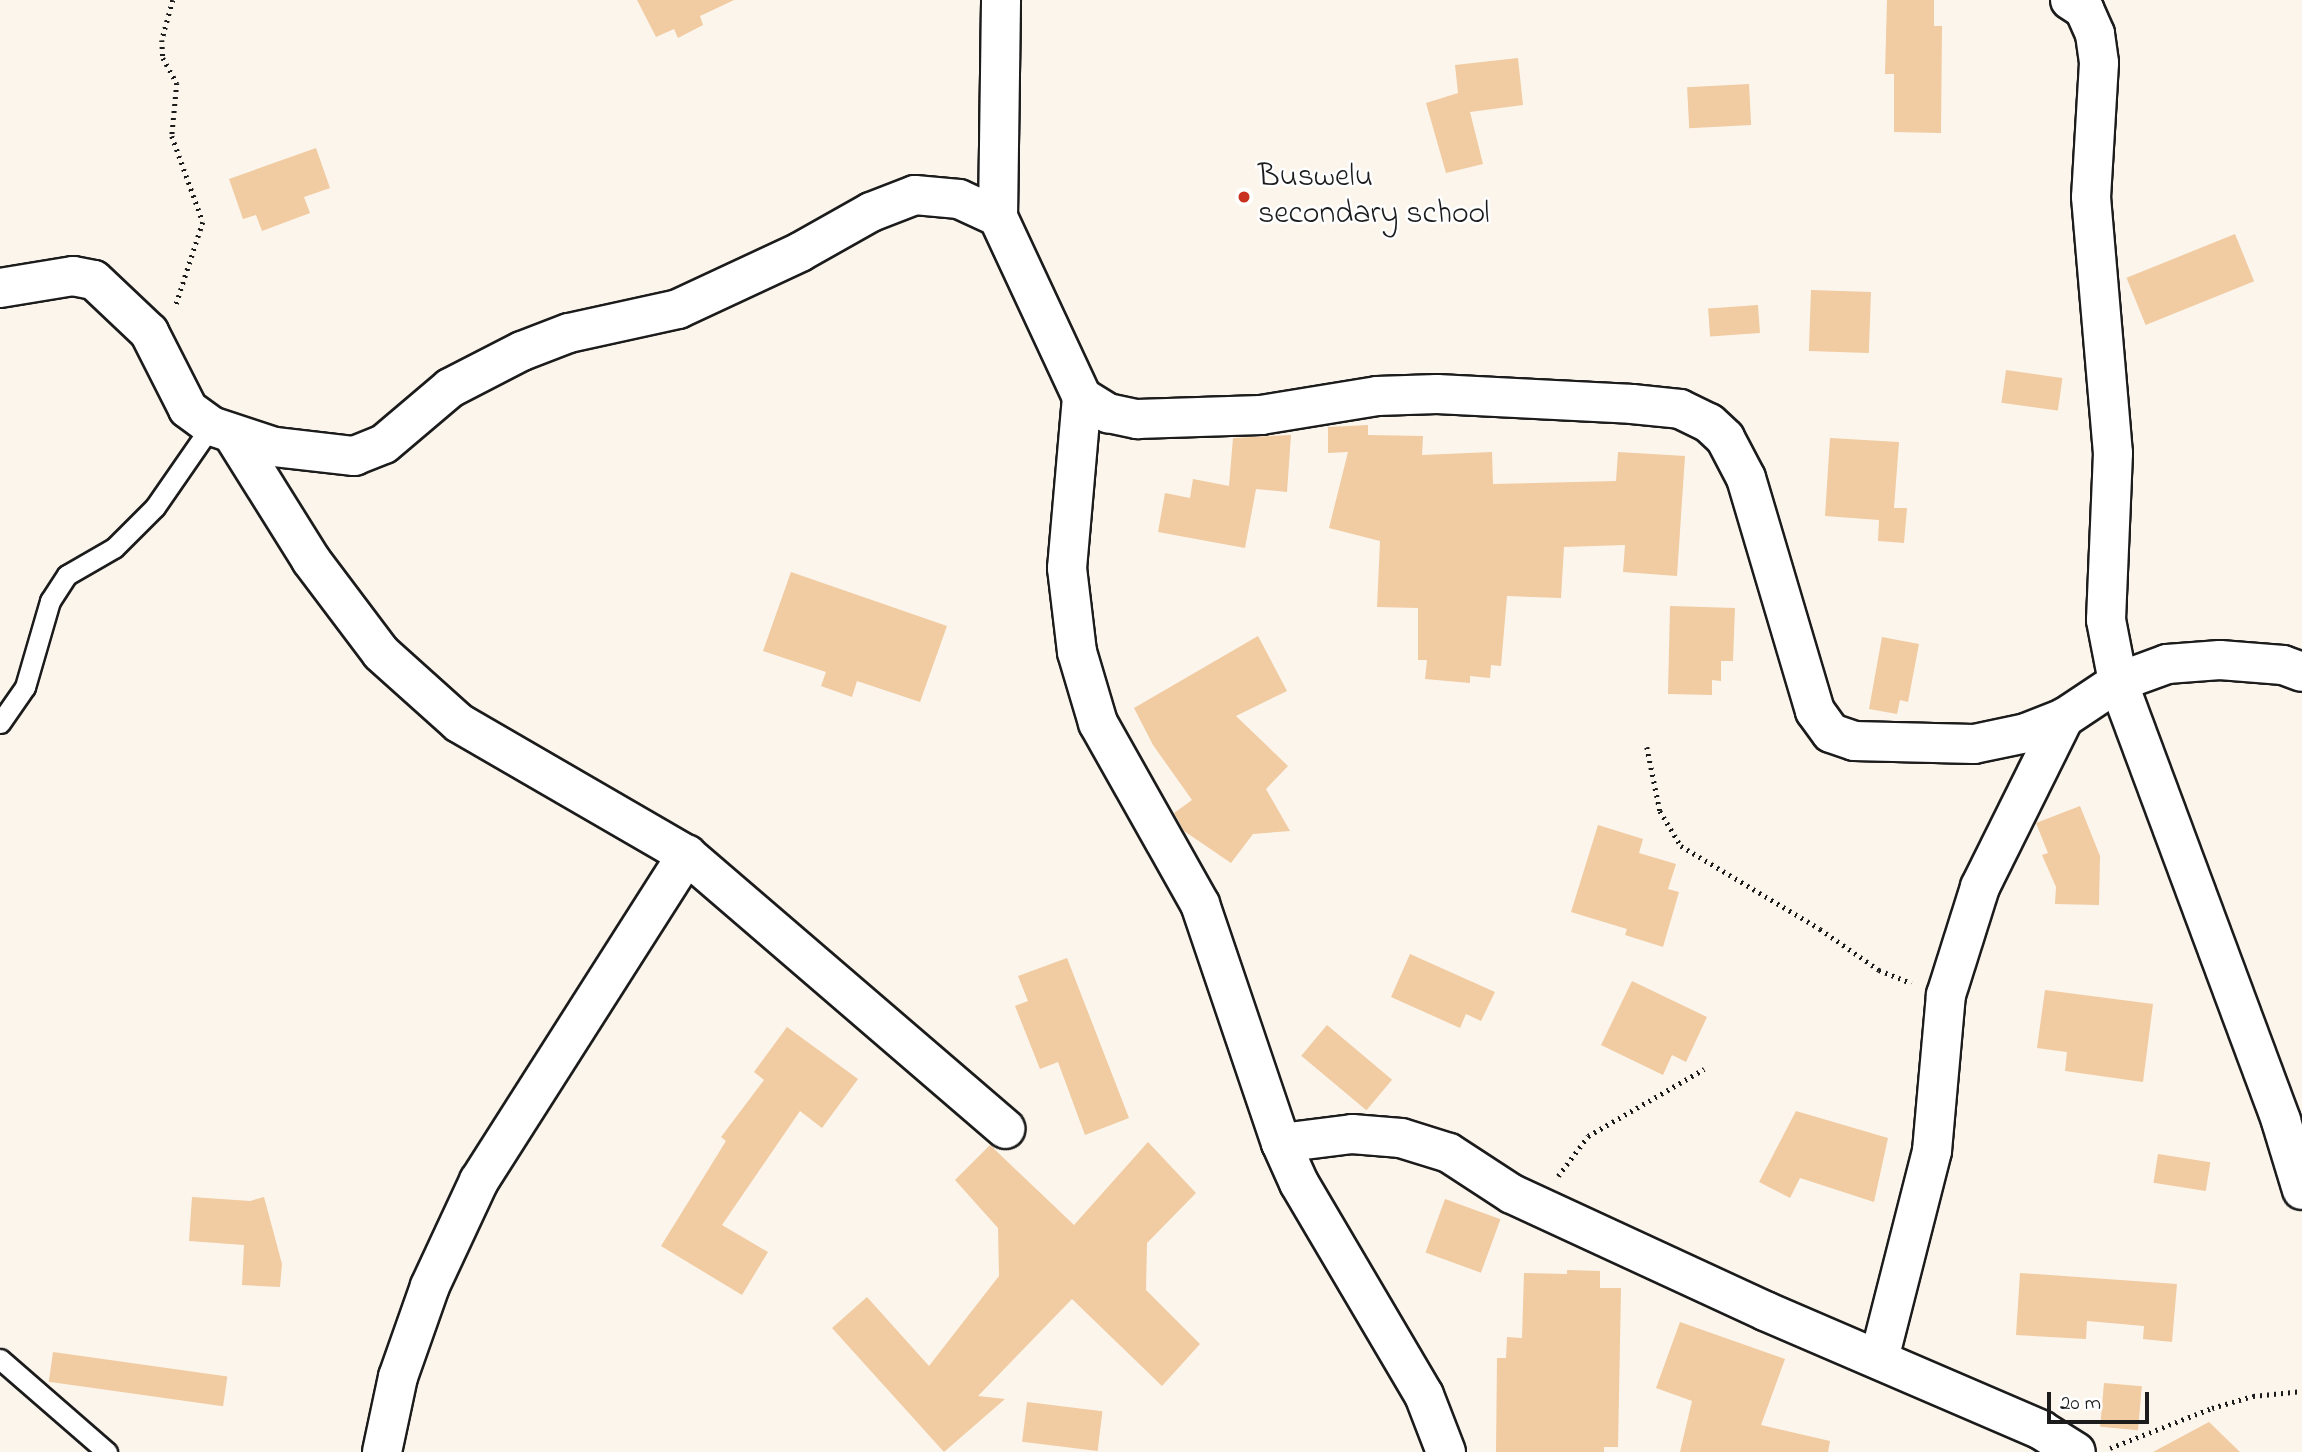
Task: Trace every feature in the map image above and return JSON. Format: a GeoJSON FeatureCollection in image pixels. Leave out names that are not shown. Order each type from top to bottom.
{"type":"FeatureCollection","features":[{"type":"Feature","properties":{"kind":"street"},"geometry":{"type":"LineString","coordinates":[[1001,0],[998,217],[1082,397],[1068,568],[1077,652],[1098,723],[1200,904],[1281,1143],[1299,1183],[1424,1395],[1446,1452]]}},
{"type":"Feature","properties":{"kind":"street"},"geometry":{"type":"LineString","coordinates":[[2080,3],[2095,34],[2099,63],[2091,197],[2104,305],[2113,453],[2106,620],[2118,682],[2228,987],[2281,1121],[2302,1191]]}},
{"type":"Feature","properties":{"kind":"street"},"geometry":{"type":"LineString","coordinates":[[0,288],[73,276],[94,280],[127,308],[158,347],[188,409],[222,430],[275,447],[354,456],[384,444],[450,388],[486,367],[569,333],[678,309],[882,208],[915,195],[948,198],[998,217]]}},
{"type":"Feature","properties":{"kind":"street"},"geometry":{"type":"LineString","coordinates":[[1082,397],[1108,413],[1137,419],[1261,415],[1377,396],[1425,394],[1680,410],[1709,423],[1725,438],[1746,478],[1815,711],[1831,733],[1854,741],[1974,744],[2064,718],[2118,682],[2166,664],[2220,660],[2283,665],[2302,671]]}},
{"type":"Feature","properties":{"kind":"street"},"geometry":{"type":"LineString","coordinates":[[222,430],[311,560],[382,653],[459,723],[687,855],[1005,1129]]}},
{"type":"Feature","properties":{"kind":"street"},"geometry":{"type":"LineString","coordinates":[[1879,1359],[1932,1151],[1946,995],[1980,887],[2064,718]]}},
{"type":"Feature","properties":{"kind":"street"},"geometry":{"type":"LineString","coordinates":[[383,1452],[398,1377],[425,1299],[479,1181],[687,855]]}},
{"type":"Feature","properties":{"kind":"street"},"geometry":{"type":"LineString","coordinates":[[1281,1143],[1352,1135],[1401,1138],[1448,1153],[1536,1205],[2041,1430],[2076,1452]]}},
{"type":"Feature","properties":{"kind":"lane"},"geometry":{"type":"LineString","coordinates":[[0,723],[25,687],[50,601],[67,575],[114,548],[155,507],[222,430]]}},
{"type":"Feature","properties":{"kind":"lane"},"geometry":{"type":"LineString","coordinates":[[0,1359],[107,1452]]}},
{"type":"Feature","properties":{"kind":"path"},"geometry":{"type":"LineString","coordinates":[[158,347],[203,222],[172,136],[177,83],[163,58],[162,40],[173,0]]}},
{"type":"Feature","properties":{"kind":"path"},"geometry":{"type":"LineString","coordinates":[[1647,747],[1660,811],[1681,846],[1820,929],[1879,970],[1946,995]]}},
{"type":"Feature","properties":{"kind":"path"},"geometry":{"type":"LineString","coordinates":[[1536,1205],[1588,1136],[1704,1069]]}},
{"type":"Feature","properties":{"kind":"path"},"geometry":{"type":"LineString","coordinates":[[2098,1452],[2222,1405],[2302,1391]]}},
{"type":"Feature","properties":{"kind":"building"},"geometry":{"type":"Polygon","coordinates":[[[637,0],[734,0],[700,16],[703,25],[678,38],[674,29],[656,37],[637,0]]]}},
{"type":"Feature","properties":{"kind":"building"},"geometry":{"type":"Polygon","coordinates":[[[1887,0],[1934,0],[1934,26],[1942,26],[1941,133],[1894,132],[1894,74],[1885,74],[1887,0]]]}},
{"type":"Feature","properties":{"kind":"building"},"geometry":{"type":"Polygon","coordinates":[[[1518,58],[1523,105],[1470,112],[1483,164],[1446,173],[1426,103],[1458,93],[1455,65],[1518,58]]]}},
{"type":"Feature","properties":{"kind":"building"},"geometry":{"type":"Polygon","coordinates":[[[1749,84],[1751,125],[1689,128],[1687,87],[1749,84]]]}},
{"type":"Feature","properties":{"kind":"building"},"geometry":{"type":"Polygon","coordinates":[[[316,148],[330,188],[304,197],[310,213],[262,231],[256,215],[243,219],[229,179],[316,148]]]}},
{"type":"Feature","properties":{"kind":"building"},"geometry":{"type":"Polygon","coordinates":[[[2235,234],[2254,281],[2146,325],[2127,278],[2235,234]]]}},
{"type":"Feature","properties":{"kind":"building"},"geometry":{"type":"Polygon","coordinates":[[[1811,290],[1871,292],[1869,353],[1809,351],[1811,290]]]}},
{"type":"Feature","properties":{"kind":"building"},"geometry":{"type":"Polygon","coordinates":[[[1758,305],[1760,333],[1710,336],[1708,308],[1758,305]]]}},
{"type":"Feature","properties":{"kind":"building"},"geometry":{"type":"Polygon","coordinates":[[[2006,370],[2062,378],[2058,411],[2001,403],[2006,370]]]}},
{"type":"Feature","properties":{"kind":"building"},"geometry":{"type":"Polygon","coordinates":[[[1368,425],[1368,435],[1423,436],[1422,455],[1492,452],[1493,484],[1616,481],[1618,452],[1685,456],[1677,576],[1623,572],[1625,545],[1564,547],[1561,598],[1507,596],[1501,666],[1491,665],[1490,678],[1470,676],[1470,683],[1425,679],[1427,660],[1418,660],[1418,608],[1377,607],[1380,541],[1329,528],[1348,452],[1328,453],[1328,427],[1368,425]]]}},
{"type":"Feature","properties":{"kind":"building"},"geometry":{"type":"Polygon","coordinates":[[[1291,435],[1287,492],[1256,489],[1245,548],[1158,532],[1165,493],[1190,498],[1193,479],[1229,486],[1233,438],[1291,435]]]}},
{"type":"Feature","properties":{"kind":"building"},"geometry":{"type":"Polygon","coordinates":[[[1830,438],[1899,442],[1894,508],[1907,508],[1904,543],[1878,541],[1879,520],[1825,516],[1830,438]]]}},
{"type":"Feature","properties":{"kind":"building"},"geometry":{"type":"Polygon","coordinates":[[[791,572],[947,626],[920,702],[857,681],[852,697],[821,686],[826,672],[763,651],[791,572]]]}},
{"type":"Feature","properties":{"kind":"building"},"geometry":{"type":"Polygon","coordinates":[[[1670,606],[1735,608],[1733,661],[1721,661],[1721,681],[1712,680],[1712,695],[1668,694],[1670,606]]]}},
{"type":"Feature","properties":{"kind":"building"},"geometry":{"type":"Polygon","coordinates":[[[1258,636],[1287,691],[1236,716],[1288,766],[1266,789],[1290,831],[1253,834],[1231,863],[1184,831],[1174,813],[1192,800],[1153,745],[1134,708],[1258,636]]]}},
{"type":"Feature","properties":{"kind":"building"},"geometry":{"type":"Polygon","coordinates":[[[1882,637],[1919,644],[1908,702],[1900,700],[1897,714],[1869,709],[1882,637]]]}},
{"type":"Feature","properties":{"kind":"building"},"geometry":{"type":"Polygon","coordinates":[[[2080,806],[2100,856],[2099,905],[2055,904],[2056,887],[2042,855],[2048,853],[2036,823],[2080,806]]]}},
{"type":"Feature","properties":{"kind":"building"},"geometry":{"type":"Polygon","coordinates":[[[1598,825],[1643,839],[1639,853],[1676,864],[1668,889],[1679,892],[1663,947],[1625,935],[1627,929],[1571,912],[1598,825]]]}},
{"type":"Feature","properties":{"kind":"building"},"geometry":{"type":"Polygon","coordinates":[[[1410,954],[1495,992],[1481,1021],[1466,1014],[1460,1028],[1391,997],[1410,954]]]}},
{"type":"Feature","properties":{"kind":"building"},"geometry":{"type":"Polygon","coordinates":[[[1067,958],[1129,1118],[1085,1135],[1058,1062],[1040,1069],[1015,1006],[1028,1001],[1018,976],[1067,958]]]}},
{"type":"Feature","properties":{"kind":"building"},"geometry":{"type":"Polygon","coordinates":[[[1632,981],[1707,1017],[1686,1062],[1672,1055],[1663,1075],[1601,1045],[1632,981]]]}},
{"type":"Feature","properties":{"kind":"building"},"geometry":{"type":"Polygon","coordinates":[[[2045,990],[2153,1004],[2143,1082],[2065,1071],[2067,1052],[2037,1048],[2045,990]]]}},
{"type":"Feature","properties":{"kind":"building"},"geometry":{"type":"Polygon","coordinates":[[[1327,1025],[1392,1080],[1366,1110],[1301,1056],[1327,1025]]]}},
{"type":"Feature","properties":{"kind":"building"},"geometry":{"type":"Polygon","coordinates":[[[787,1027],[858,1079],[822,1128],[800,1111],[722,1225],[768,1252],[742,1295],[661,1246],[726,1141],[721,1137],[764,1080],[754,1072],[787,1027]]]}},
{"type":"Feature","properties":{"kind":"building"},"geometry":{"type":"Polygon","coordinates":[[[1796,1111],[1888,1138],[1874,1202],[1800,1178],[1790,1198],[1759,1182],[1796,1111]]]}},
{"type":"Feature","properties":{"kind":"building"},"geometry":{"type":"Polygon","coordinates":[[[1148,1142],[1196,1193],[1147,1243],[1146,1290],[1200,1344],[1162,1386],[1072,1299],[978,1396],[1005,1399],[944,1452],[832,1328],[867,1297],[929,1366],[999,1276],[998,1228],[955,1180],[990,1145],[1074,1225],[1148,1142]]]}},
{"type":"Feature","properties":{"kind":"building"},"geometry":{"type":"Polygon","coordinates":[[[2158,1154],[2210,1162],[2206,1191],[2153,1183],[2158,1154]]]}},
{"type":"Feature","properties":{"kind":"building"},"geometry":{"type":"Polygon","coordinates":[[[192,1197],[250,1201],[264,1197],[282,1264],[280,1287],[242,1285],[244,1245],[189,1241],[192,1197]]]}},
{"type":"Feature","properties":{"kind":"building"},"geometry":{"type":"Polygon","coordinates":[[[1445,1199],[1500,1219],[1481,1273],[1426,1253],[1445,1199]]]}},
{"type":"Feature","properties":{"kind":"building"},"geometry":{"type":"Polygon","coordinates":[[[1567,1270],[1600,1271],[1600,1288],[1621,1288],[1618,1447],[1604,1447],[1604,1452],[1496,1452],[1497,1358],[1506,1358],[1507,1337],[1522,1338],[1524,1273],[1567,1274],[1567,1270]]]}},
{"type":"Feature","properties":{"kind":"building"},"geometry":{"type":"Polygon","coordinates":[[[2020,1273],[2177,1284],[2172,1342],[2143,1339],[2144,1326],[2087,1321],[2086,1339],[2016,1335],[2020,1273]]]}},
{"type":"Feature","properties":{"kind":"building"},"geometry":{"type":"Polygon","coordinates":[[[1680,1322],[1785,1359],[1761,1425],[1830,1441],[1828,1452],[1680,1452],[1692,1401],[1656,1388],[1680,1322]]]}},
{"type":"Feature","properties":{"kind":"building"},"geometry":{"type":"Polygon","coordinates":[[[53,1352],[227,1376],[223,1406],[49,1382],[53,1352]]]}},
{"type":"Feature","properties":{"kind":"building"},"geometry":{"type":"Polygon","coordinates":[[[2104,1383],[2142,1386],[2138,1430],[2100,1427],[2104,1383]]]}},
{"type":"Feature","properties":{"kind":"building"},"geometry":{"type":"Polygon","coordinates":[[[1027,1402],[1102,1411],[1098,1451],[1022,1442],[1027,1402]]]}},
{"type":"Feature","properties":{"kind":"building"},"geometry":{"type":"Polygon","coordinates":[[[2209,1422],[2240,1452],[2153,1452],[2209,1422]]]}},
{"type":"Feature","properties":{"kind":"place","name":"Buswelu secondary school"},"geometry":{"type":"Point","coordinates":[1244,197]}}]}
